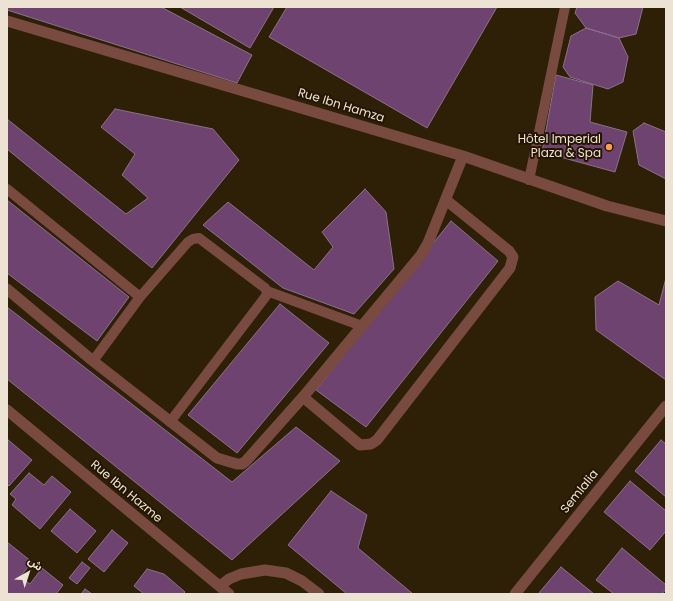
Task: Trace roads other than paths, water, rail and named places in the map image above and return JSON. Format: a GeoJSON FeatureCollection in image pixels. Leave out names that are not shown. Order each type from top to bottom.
{"type":"FeatureCollection","features":[{"type":"Feature","properties":{"kind":"street","name":"Rue Ibn Hamza"},"geometry":{"type":"LineString","coordinates":[[7,21],[463,156],[607,206],[666,221]]}},
{"type":"Feature","properties":{"kind":"street"},"geometry":{"type":"LineString","coordinates":[[7,289],[93,361],[217,458],[242,464],[303,397],[421,255],[428,243],[463,156]]}},
{"type":"Feature","properties":{"kind":"street"},"geometry":{"type":"LineString","coordinates":[[303,397],[360,445],[370,444],[377,440],[510,268],[513,257],[509,251],[446,200]]}},
{"type":"Feature","properties":{"kind":"street","name":"Semlalia"},"geometry":{"type":"LineString","coordinates":[[515,594],[666,406]]}},
{"type":"Feature","properties":{"kind":"street","name":"Rue Ibn Hazme"},"geometry":{"type":"LineString","coordinates":[[7,410],[229,594]]}},
{"type":"Feature","properties":{"kind":"street"},"geometry":{"type":"LineString","coordinates":[[220,586],[229,579],[241,574],[265,570],[286,573],[302,581],[319,594]]}},
{"type":"Feature","properties":{"kind":"lane"},"geometry":{"type":"LineString","coordinates":[[529,180],[565,7]]}},
{"type":"Feature","properties":{"kind":"lane"},"geometry":{"type":"LineString","coordinates":[[7,189],[140,298]]}},
{"type":"Feature","properties":{"kind":"lane"},"geometry":{"type":"LineString","coordinates":[[93,361],[140,298],[188,242],[199,238],[266,288],[267,291],[362,326]]}},
{"type":"Feature","properties":{"kind":"lane"},"geometry":{"type":"LineString","coordinates":[[170,422],[266,296],[267,291]]}},
{"type":"Feature","properties":{"kind":"place","name":"Hôtel Imperial Plaza & Spa"},"geometry":{"type":"Point","coordinates":[609,147]}}]}
